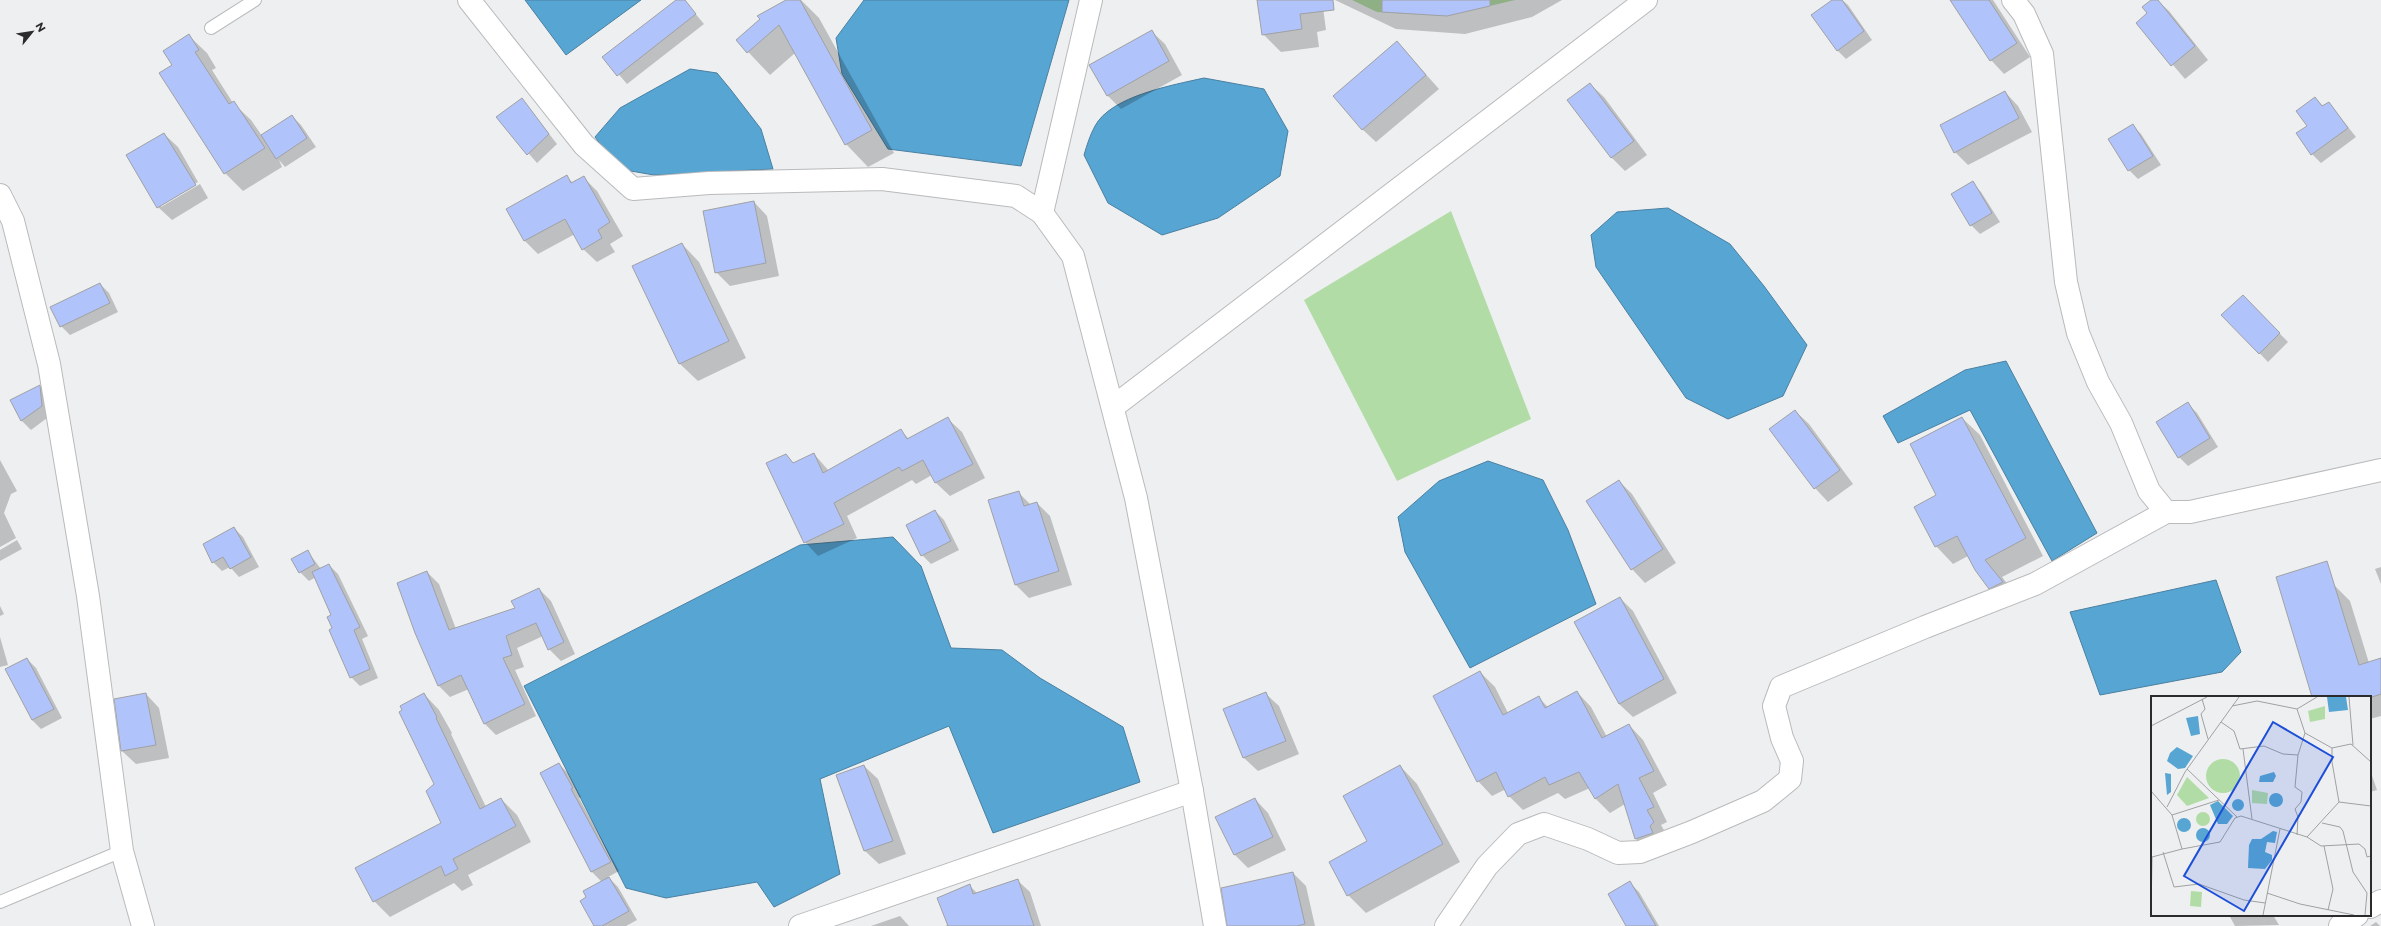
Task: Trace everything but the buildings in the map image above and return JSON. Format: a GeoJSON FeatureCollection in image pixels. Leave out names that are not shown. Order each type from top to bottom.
{"type":"FeatureCollection","features":[{"type":"Feature","properties":{"kind":"street"},"geometry":{"type":"LineString","coordinates":[[468,0],[584,145],[633,189],[709,183],[882,179],[1016,196],[1042,212],[1073,256],[1136,498],[1192,790],[1215,926]]}},
{"type":"Feature","properties":{"kind":"street"},"geometry":{"type":"LineString","coordinates":[[1042,212],[1092,0]]}},
{"type":"Feature","properties":{"kind":"street"},"geometry":{"type":"LineString","coordinates":[[1113,407],[1646,0]]}},
{"type":"Feature","properties":{"kind":"street"},"geometry":{"type":"LineString","coordinates":[[2013,0],[2024,14],[2042,54],[2066,282],[2078,333],[2098,382],[2121,423],[2149,492],[2166,512]]}},
{"type":"Feature","properties":{"kind":"street"},"geometry":{"type":"LineString","coordinates":[[0,195],[14,221],[49,364],[88,596],[122,851],[143,926]]}},
{"type":"Feature","properties":{"kind":"street"},"geometry":{"type":"LineString","coordinates":[[1446,926],[1487,866],[1518,834],[1524,831],[1544,824],[1588,839],[1618,853],[1640,852],[1692,832],[1763,800],[1790,778],[1792,761],[1782,738],[1774,706],[1781,687],[1925,627],[2035,584],[2166,512],[2190,512],[2381,470]]}},
{"type":"Feature","properties":{"kind":"street"},"geometry":{"type":"LineString","coordinates":[[800,926],[1192,790]]}},
{"type":"Feature","properties":{"kind":"street"},"geometry":{"type":"LineString","coordinates":[[2371,906],[2381,900]]}},
{"type":"Feature","properties":{"kind":"street"},"geometry":{"type":"LineString","coordinates":[[2340,926],[2356,916]]}},
{"type":"Feature","properties":{"kind":"lane"},"geometry":{"type":"LineString","coordinates":[[211,28],[255,0]]}},
{"type":"Feature","properties":{"kind":"lane"},"geometry":{"type":"LineString","coordinates":[[0,902],[122,851]]}},
{"type":"Feature","properties":{"kind":"green space"},"geometry":{"type":"Polygon","coordinates":[[[1352,0],[1515,0],[1447,16],[1377,12],[1352,0]]]}},
{"type":"Feature","properties":{"kind":"green space"},"geometry":{"type":"Polygon","coordinates":[[[1451,211],[1531,419],[1397,481],[1304,300],[1451,211]]]}},
{"type":"Feature","properties":{"kind":"water"},"geometry":{"type":"Polygon","coordinates":[[[525,0],[641,0],[566,55],[525,0]]]}},
{"type":"Feature","properties":{"kind":"water"},"geometry":{"type":"Polygon","coordinates":[[[864,0],[1069,0],[1021,166],[888,149],[842,74],[836,38],[864,0]]]}},
{"type":"Feature","properties":{"kind":"water"},"geometry":{"type":"Polygon","coordinates":[[[690,69],[717,73],[761,129],[773,169],[654,175],[619,169],[595,137],[620,108],[690,69]]]}},
{"type":"Feature","properties":{"kind":"water"},"geometry":{"type":"Polygon","coordinates":[[[1204,78],[1264,89],[1288,131],[1280,176],[1218,218],[1162,235],[1108,203],[1084,155],[1095,126],[1103,116],[1114,107],[1128,99],[1144,93],[1204,78]]]}},
{"type":"Feature","properties":{"kind":"water"},"geometry":{"type":"Polygon","coordinates":[[[1668,208],[1730,244],[1764,286],[1807,345],[1783,396],[1728,419],[1686,398],[1596,267],[1591,235],[1617,212],[1668,208]]]}},
{"type":"Feature","properties":{"kind":"water"},"geometry":{"type":"Polygon","coordinates":[[[2006,361],[2097,533],[2052,561],[1970,410],[1898,443],[1883,416],[1965,370],[2006,361]]]}},
{"type":"Feature","properties":{"kind":"water"},"geometry":{"type":"Polygon","coordinates":[[[1488,461],[1543,480],[1568,530],[1596,604],[1470,668],[1405,552],[1398,517],[1439,481],[1488,461]]]}},
{"type":"Feature","properties":{"kind":"water"},"geometry":{"type":"Polygon","coordinates":[[[893,537],[921,566],[951,648],[1002,650],[1040,678],[1123,727],[1140,782],[993,833],[949,726],[820,779],[840,874],[774,907],[757,882],[666,898],[626,888],[524,686],[800,545],[893,537]]]}},
{"type":"Feature","properties":{"kind":"water"},"geometry":{"type":"Polygon","coordinates":[[[2216,580],[2241,652],[2222,672],[2100,695],[2070,612],[2216,580]]]}}]}
